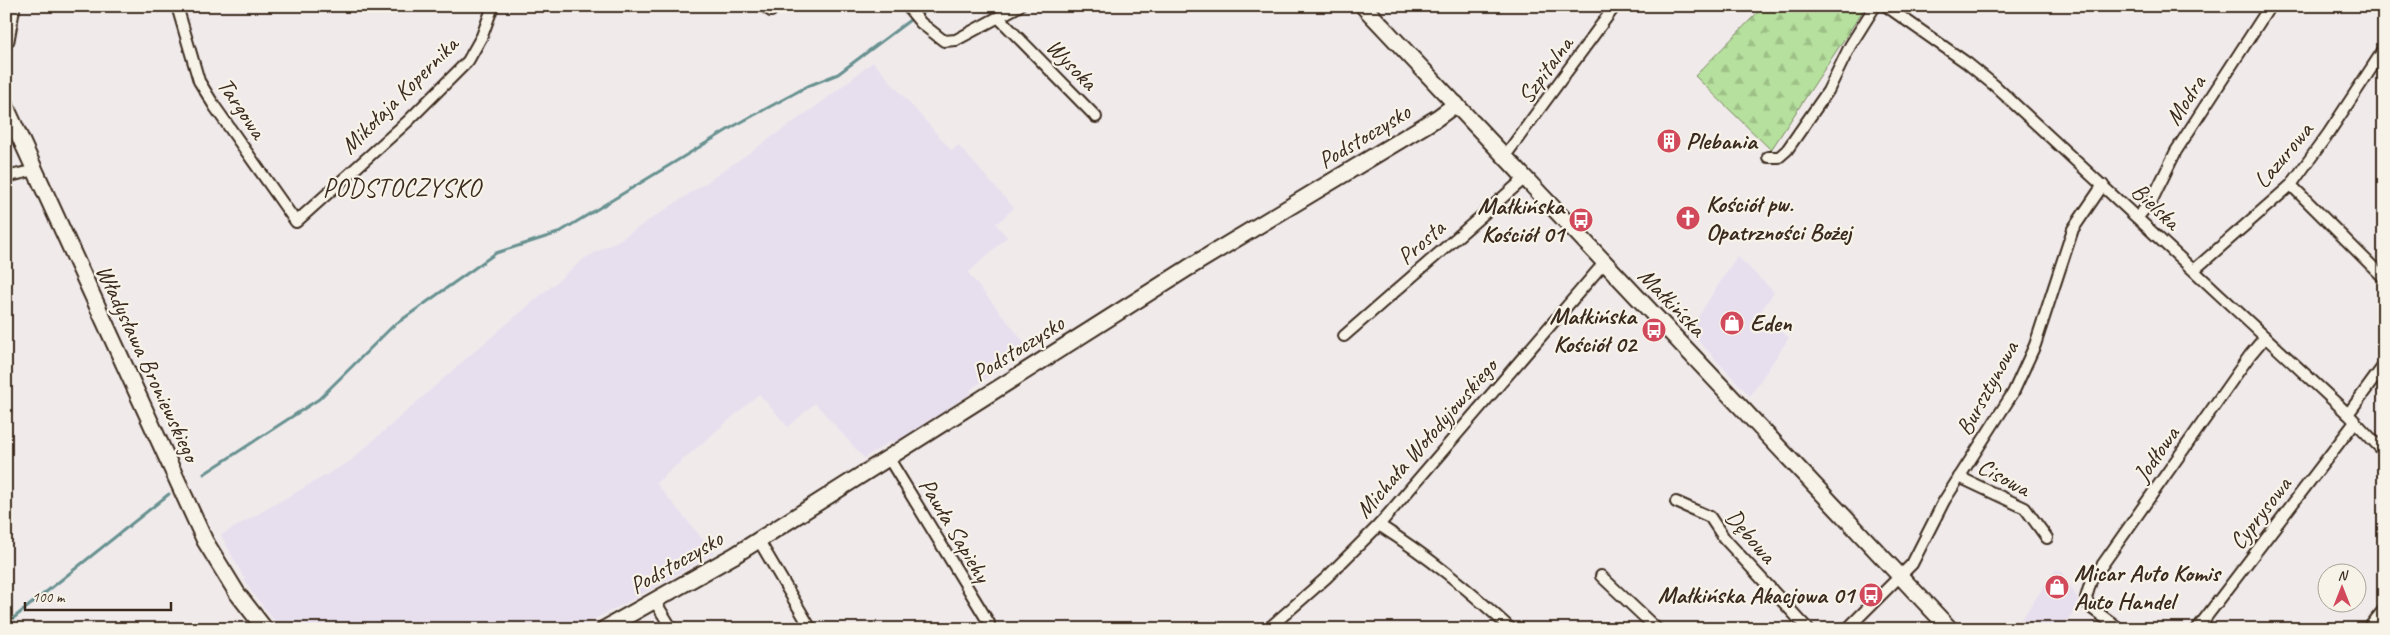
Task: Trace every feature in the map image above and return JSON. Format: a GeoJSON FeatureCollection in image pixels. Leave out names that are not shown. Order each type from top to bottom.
{"type":"FeatureCollection","features":[{"type":"Feature","properties":{"kind":"street"},"geometry":{"type":"LineString","coordinates":[[6,40],[12,6]]}},
{"type":"Feature","properties":{"kind":"street","name":"Targowa"},"geometry":{"type":"LineString","coordinates":[[177,6],[200,81],[215,107],[296,222]]}},
{"type":"Feature","properties":{"kind":"street","name":"Mikołaja Kopernika"},"geometry":{"type":"LineString","coordinates":[[296,222],[407,122],[468,61],[482,36],[493,6]]}},
{"type":"Feature","properties":{"kind":"street"},"geometry":{"type":"LineString","coordinates":[[907,6],[921,23],[944,40],[956,40],[1019,6]]}},
{"type":"Feature","properties":{"kind":"street","name":"Małkińska"},"geometry":{"type":"LineString","coordinates":[[1363,6],[1950,629]]}},
{"type":"Feature","properties":{"kind":"street","name":"Szpitalna"},"geometry":{"type":"LineString","coordinates":[[1506,156],[1615,6]]}},
{"type":"Feature","properties":{"kind":"street"},"geometry":{"type":"LineString","coordinates":[[1768,157],[1779,157],[1788,150],[1828,91],[1850,46],[1875,6]]}},
{"type":"Feature","properties":{"kind":"street","name":"Bielska"},"geometry":{"type":"LineString","coordinates":[[1886,6],[1967,63],[1994,85],[2138,217],[2351,418],[2384,452]]}},
{"type":"Feature","properties":{"kind":"street","name":"Modra"},"geometry":{"type":"LineString","coordinates":[[2138,217],[2152,200],[2176,152],[2270,6]]}},
{"type":"Feature","properties":{"kind":"street","name":"Wysoka"},"geometry":{"type":"LineString","coordinates":[[999,18],[1096,117]]}},
{"type":"Feature","properties":{"kind":"street","name":"Lazurowa"},"geometry":{"type":"LineString","coordinates":[[2194,270],[2291,185],[2383,52]]}},
{"type":"Feature","properties":{"kind":"street","name":"Podstoczysko"},"geometry":{"type":"LineString","coordinates":[[604,629],[758,539],[1180,273],[1437,118],[1456,104]]}},
{"type":"Feature","properties":{"kind":"street","name":"Władysława Broniewskiego"},"geometry":{"type":"LineString","coordinates":[[6,107],[205,541],[237,593],[265,629]]}},
{"type":"Feature","properties":{"kind":"street"},"geometry":{"type":"LineString","coordinates":[[6,177],[35,170]]}},
{"type":"Feature","properties":{"kind":"street","name":"Prosta"},"geometry":{"type":"LineString","coordinates":[[1344,336],[1525,178]]}},
{"type":"Feature","properties":{"kind":"street","name":"Bursztynowa"},"geometry":{"type":"LineString","coordinates":[[1848,629],[1912,564],[1940,507],[2013,393],[2026,368],[2073,229],[2103,185]]}},
{"type":"Feature","properties":{"kind":"street"},"geometry":{"type":"LineString","coordinates":[[2291,185],[2384,278]]}},
{"type":"Feature","properties":{"kind":"street","name":"Michała Wołodyjowskiego"},"geometry":{"type":"LineString","coordinates":[[1268,629],[1326,578],[1378,526],[1604,263]]}},
{"type":"Feature","properties":{"kind":"street","name":"Jodłowa"},"geometry":{"type":"LineString","coordinates":[[2120,629],[2090,608],[2086,598],[2091,581],[2250,355],[2265,337]]}},
{"type":"Feature","properties":{"kind":"street","name":"Cyprysowa"},"geometry":{"type":"LineString","coordinates":[[2197,629],[2351,418],[2384,366]]}},
{"type":"Feature","properties":{"kind":"street","name":"Pawła Sapiehy"},"geometry":{"type":"LineString","coordinates":[[888,457],[989,623]]}},
{"type":"Feature","properties":{"kind":"street","name":"Cisowa"},"geometry":{"type":"LineString","coordinates":[[1960,476],[2024,508],[2047,538]]}},
{"type":"Feature","properties":{"kind":"street","name":"Dębowa"},"geometry":{"type":"LineString","coordinates":[[1676,502],[1710,517],[1724,538],[1808,629]]}},
{"type":"Feature","properties":{"kind":"street"},"geometry":{"type":"LineString","coordinates":[[1378,526],[1438,564],[1469,589],[1510,629]]}},
{"type":"Feature","properties":{"kind":"street"},"geometry":{"type":"LineString","coordinates":[[758,539],[811,629]]}},
{"type":"Feature","properties":{"kind":"street"},"geometry":{"type":"LineString","coordinates":[[1601,576],[1657,629]]}},
{"type":"Feature","properties":{"kind":"street"},"geometry":{"type":"LineString","coordinates":[[654,600],[672,629]]}},
{"type":"Feature","properties":{"kind":"street"},"geometry":{"type":"LineString","coordinates":[[2368,629],[2384,609]]}},
{"type":"Feature","properties":{"kind":"shaded area"},"geometry":{"type":"Polygon","coordinates":[[[873,62],[952,151],[958,145],[1014,208],[996,224],[1007,237],[968,273],[1029,348],[971,389],[969,395],[894,443],[891,441],[864,458],[815,403],[788,427],[759,394],[656,483],[714,553],[634,599],[575,629],[281,629],[251,591],[221,535],[349,462],[469,356],[585,258],[621,239],[710,180],[821,103],[873,62]]]}},
{"type":"Feature","properties":{"kind":"shaded area","name":"Eden"},"geometry":{"type":"Polygon","coordinates":[[[1737,256],[1774,292],[1759,314],[1789,338],[1750,396],[1689,331],[1737,256]]]}},
{"type":"Feature","properties":{"kind":"shaded area","name":"Micar Auto Komis Auto Handel"},"geometry":{"type":"Polygon","coordinates":[[[2056,569],[2062,572],[2080,603],[2061,629],[2015,629],[2056,569]]]}},
{"type":"Feature","properties":{"kind":"green space"},"geometry":{"type":"Polygon","coordinates":[[[1764,6],[1866,6],[1771,150],[1695,76],[1764,6]]]}},
{"type":"Feature","properties":{"kind":"waterway"},"geometry":{"type":"LineString","coordinates":[[922,13],[932,6]]}},
{"type":"Feature","properties":{"kind":"waterway"},"geometry":{"type":"LineString","coordinates":[[204,474],[319,399],[393,326],[496,253],[558,233],[734,126],[808,86],[838,74],[910,20]]}},
{"type":"Feature","properties":{"kind":"waterway"},"geometry":{"type":"LineString","coordinates":[[6,624],[169,494]]}},
{"type":"Feature","properties":{"kind":"place","name":"Plebania"},"geometry":{"type":"Point","coordinates":[1669,141]}},
{"type":"Feature","properties":{"kind":"place","name":"Kościół pw. Opatrzności Bożej"},"geometry":{"type":"Point","coordinates":[1688,218]}},
{"type":"Feature","properties":{"kind":"place","name":"Małkińska Kościół 01"},"geometry":{"type":"Point","coordinates":[1581,220]}},
{"type":"Feature","properties":{"kind":"place","name":"Eden"},"geometry":{"type":"Point","coordinates":[1732,323]}},
{"type":"Feature","properties":{"kind":"place","name":"Małkińska Kościół 02"},"geometry":{"type":"Point","coordinates":[1654,330]}},
{"type":"Feature","properties":{"kind":"place","name":"Micar Auto Komis Auto Handel"},"geometry":{"type":"Point","coordinates":[2057,587]}},
{"type":"Feature","properties":{"kind":"place","name":"Małkińska Akacjowa 01"},"geometry":{"type":"Point","coordinates":[1871,595]}},
{"type":"Feature","properties":{"kind":"district","name":"PODSTOCZYSKO"},"geometry":{"type":"Point","coordinates":[402,188]}}]}
